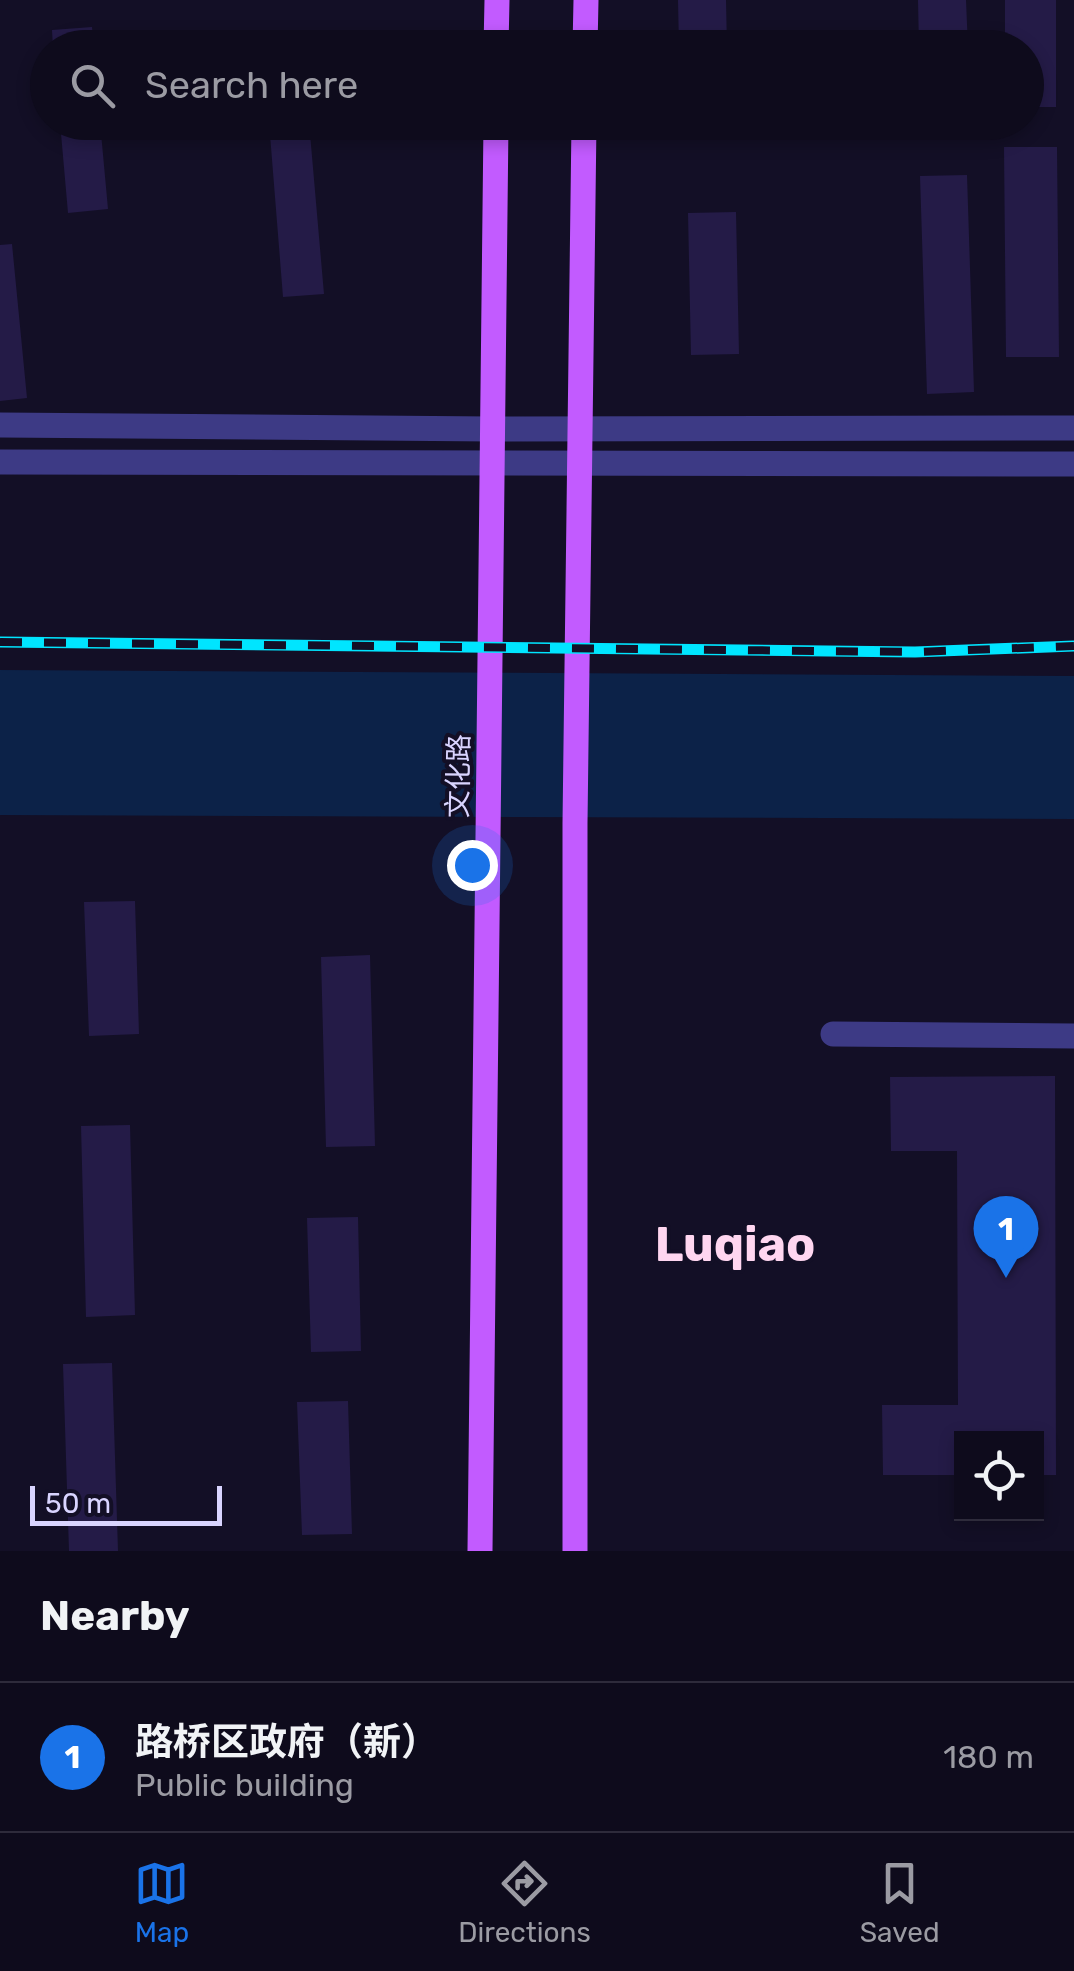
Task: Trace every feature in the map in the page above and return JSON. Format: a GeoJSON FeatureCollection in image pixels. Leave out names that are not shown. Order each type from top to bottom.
{"type":"FeatureCollection","features":[{"type":"Feature","properties":{"kind":"main road"},"geometry":{"type":"LineString","coordinates":[[496,30],[497,0]]}},
{"type":"Feature","properties":{"kind":"main road"},"geometry":{"type":"LineString","coordinates":[[585,30],[586,0]]}},
{"type":"Feature","properties":{"kind":"main road","name":"文化路"},"geometry":{"type":"LineString","coordinates":[[480,1551],[496,140]]}},
{"type":"Feature","properties":{"kind":"main road"},"geometry":{"type":"LineString","coordinates":[[575,1551],[575,823],[584,140]]}},
{"type":"Feature","properties":{"kind":"street"},"geometry":{"type":"LineString","coordinates":[[0,425],[1074,428]]}},
{"type":"Feature","properties":{"kind":"street"},"geometry":{"type":"LineString","coordinates":[[0,462],[1074,464]]}},
{"type":"Feature","properties":{"kind":"street"},"geometry":{"type":"LineString","coordinates":[[834,1034],[1074,1036]]}},
{"type":"Feature","properties":{"kind":"water"},"geometry":{"type":"Polygon","coordinates":[[[0,670],[1074,676],[1074,819],[0,815],[0,670]]]}},
{"type":"Feature","properties":{"kind":"building"},"geometry":{"type":"Polygon","coordinates":[[[678,0],[726,0],[727,30],[679,30],[678,0]]]}},
{"type":"Feature","properties":{"kind":"building"},"geometry":{"type":"Polygon","coordinates":[[[918,0],[966,0],[967,30],[919,30],[918,0]]]}},
{"type":"Feature","properties":{"kind":"building"},"geometry":{"type":"Polygon","coordinates":[[[1005,0],[1056,0],[1056,107],[1044,107],[1044,30],[1005,30],[1005,0]]]}},
{"type":"Feature","properties":{"kind":"building"},"geometry":{"type":"Polygon","coordinates":[[[62,140],[102,140],[108,209],[68,213],[62,140]]]}},
{"type":"Feature","properties":{"kind":"building"},"geometry":{"type":"Polygon","coordinates":[[[270,140],[311,140],[324,294],[283,297],[270,140]]]}},
{"type":"Feature","properties":{"kind":"building"},"geometry":{"type":"Polygon","coordinates":[[[1004,147],[1057,147],[1059,357],[1006,357],[1004,147]]]}},
{"type":"Feature","properties":{"kind":"building"},"geometry":{"type":"Polygon","coordinates":[[[967,175],[974,392],[927,394],[920,176],[967,175]]]}},
{"type":"Feature","properties":{"kind":"building"},"geometry":{"type":"Polygon","coordinates":[[[736,212],[739,354],[691,355],[688,213],[736,212]]]}},
{"type":"Feature","properties":{"kind":"building"},"geometry":{"type":"Polygon","coordinates":[[[12,244],[27,398],[0,401],[0,245],[12,244]]]}},
{"type":"Feature","properties":{"kind":"building"},"geometry":{"type":"Polygon","coordinates":[[[135,901],[139,1034],[89,1036],[84,902],[135,901]]]}},
{"type":"Feature","properties":{"kind":"building"},"geometry":{"type":"Polygon","coordinates":[[[370,955],[375,1146],[326,1147],[321,957],[370,955]]]}},
{"type":"Feature","properties":{"kind":"building"},"geometry":{"type":"Polygon","coordinates":[[[1055,1076],[1056,1475],[1044,1475],[1044,1431],[954,1431],[954,1475],[883,1475],[882,1405],[958,1405],[957,1151],[891,1151],[890,1077],[1055,1076]]]}},
{"type":"Feature","properties":{"kind":"building"},"geometry":{"type":"Polygon","coordinates":[[[130,1125],[135,1315],[86,1317],[81,1126],[130,1125]]]}},
{"type":"Feature","properties":{"kind":"building"},"geometry":{"type":"Polygon","coordinates":[[[358,1217],[361,1351],[311,1352],[307,1218],[358,1217]]]}},
{"type":"Feature","properties":{"kind":"building"},"geometry":{"type":"Polygon","coordinates":[[[112,1363],[118,1551],[69,1551],[63,1364],[112,1363]]]}},
{"type":"Feature","properties":{"kind":"building"},"geometry":{"type":"Polygon","coordinates":[[[348,1401],[352,1534],[302,1535],[297,1402],[348,1401]]]}},
{"type":"Feature","properties":{"kind":"railway"},"geometry":{"type":"LineString","coordinates":[[0,642],[915,652],[1074,646]]}},
{"type":"Feature","properties":{"kind":"place","name":"路桥区政府（新）"},"geometry":{"type":"Point","coordinates":[1006,1278]}},
{"type":"Feature","properties":{"kind":"district","name":"Luqiao"},"geometry":{"type":"Point","coordinates":[735,1244]}}]}
